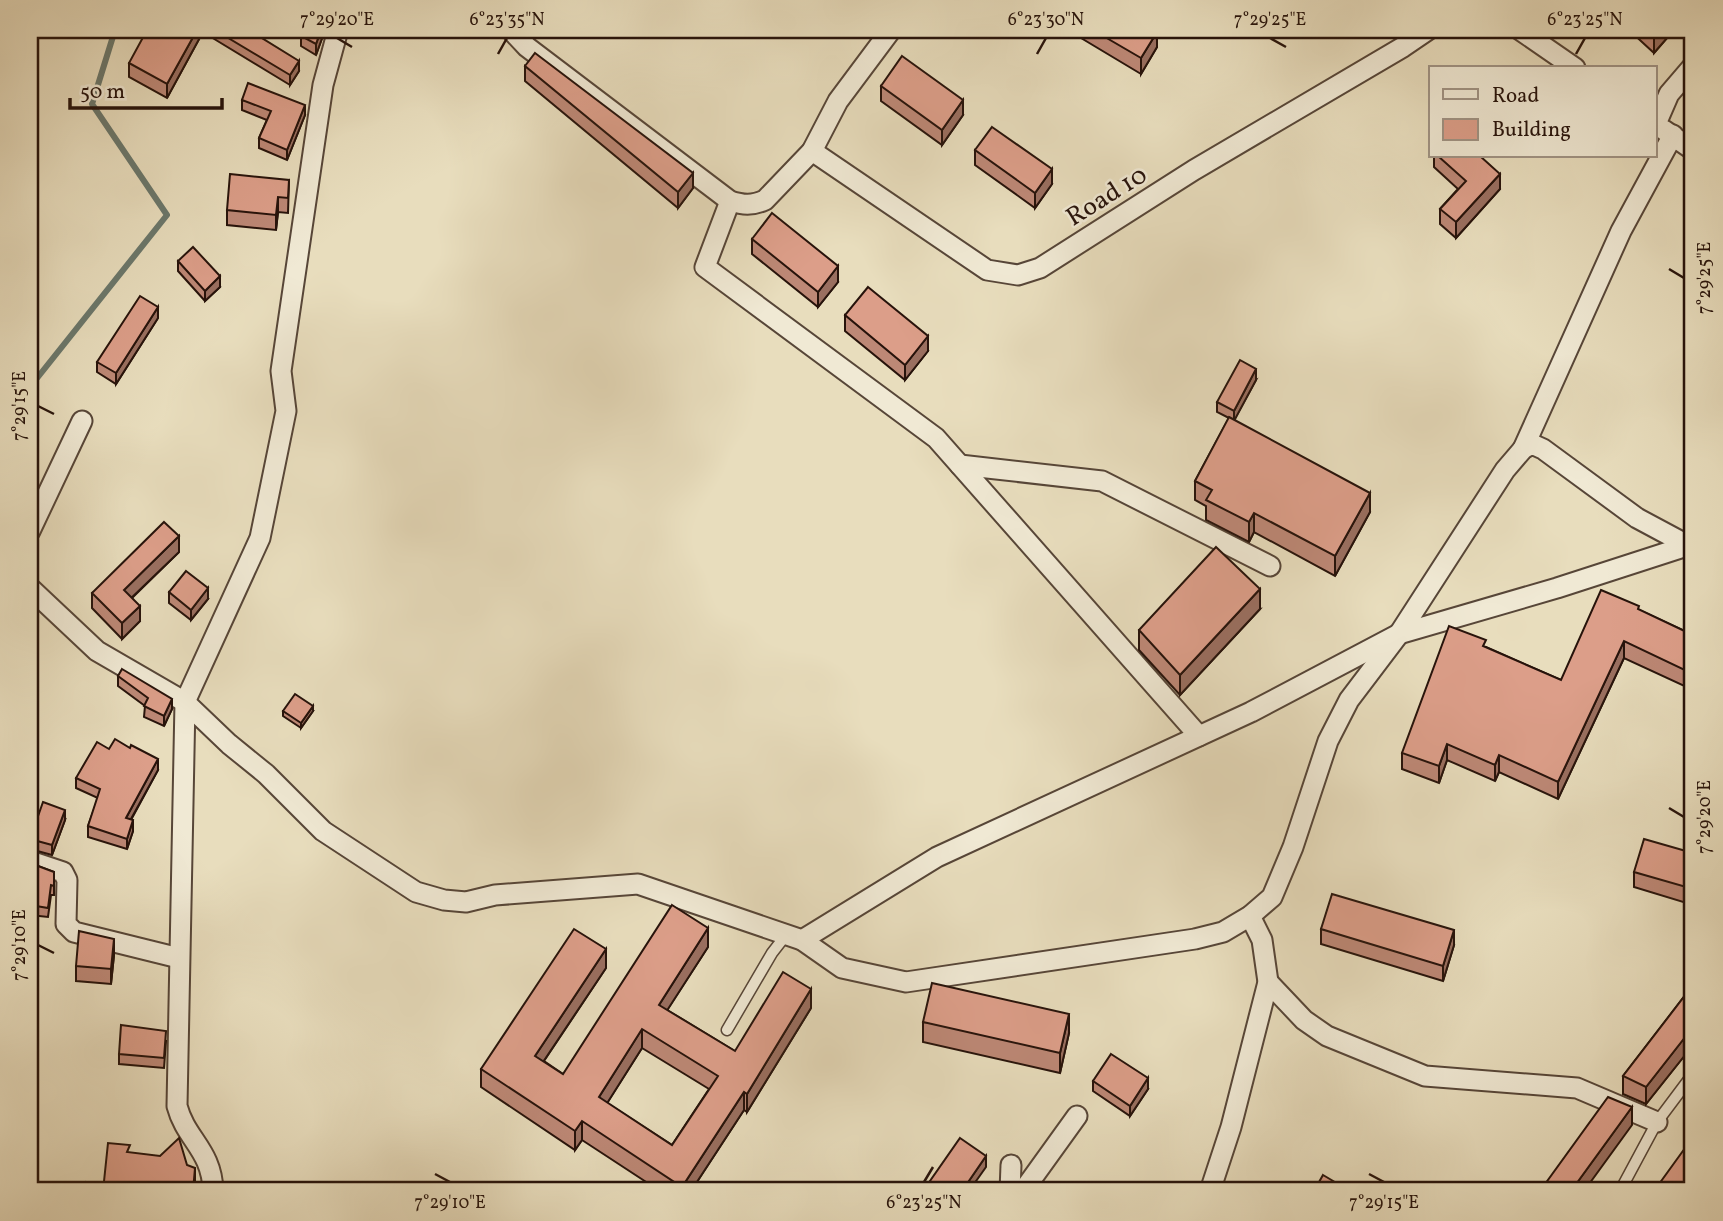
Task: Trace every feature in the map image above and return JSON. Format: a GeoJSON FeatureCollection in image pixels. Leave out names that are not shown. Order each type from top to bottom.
{"type":"FeatureCollection","features":[{"type":"Feature","properties":{"kind":"street"},"geometry":{"type":"LineString","coordinates":[[213,1191],[207,1158],[180,1117],[177,1106],[185,702],[260,538],[286,411],[281,371],[321,99],[338,30]]}},
{"type":"Feature","properties":{"kind":"street"},"geometry":{"type":"LineString","coordinates":[[511,30],[527,47],[730,201],[744,205],[765,200],[812,151],[838,101],[891,30]]}},
{"type":"Feature","properties":{"kind":"street","name":"Road 10"},"geometry":{"type":"LineString","coordinates":[[812,151],[987,270],[1018,275],[1040,268],[1194,170],[1428,30]]}},
{"type":"Feature","properties":{"kind":"street"},"geometry":{"type":"LineString","coordinates":[[1520,30],[1572,66]]}},
{"type":"Feature","properties":{"kind":"street"},"geometry":{"type":"LineString","coordinates":[[1656,122],[1669,94],[1693,65]]}},
{"type":"Feature","properties":{"kind":"street"},"geometry":{"type":"LineString","coordinates":[[1656,125],[1693,150]]}},
{"type":"Feature","properties":{"kind":"street"},"geometry":{"type":"LineString","coordinates":[[30,588],[97,652],[185,702],[229,744],[267,774],[323,831],[416,892],[444,900],[466,902],[495,895],[638,884],[794,937],[842,968],[906,982],[1195,939],[1223,932],[1250,916],[1272,897],[1293,847],[1328,741],[1349,700],[1399,634],[1505,470],[1523,449],[1620,231],[1673,135]]}},
{"type":"Feature","properties":{"kind":"street"},"geometry":{"type":"LineString","coordinates":[[730,201],[705,267],[936,438],[1199,736]]}},
{"type":"Feature","properties":{"kind":"street"},"geometry":{"type":"LineString","coordinates":[[30,531],[82,421]]}},
{"type":"Feature","properties":{"kind":"street"},"geometry":{"type":"LineString","coordinates":[[1523,449],[1532,444],[1542,449],[1637,518],[1692,545]]}},
{"type":"Feature","properties":{"kind":"street"},"geometry":{"type":"LineString","coordinates":[[960,465],[1102,481],[1270,566]]}},
{"type":"Feature","properties":{"kind":"street"},"geometry":{"type":"LineString","coordinates":[[794,937],[937,857],[1251,712],[1399,634],[1692,545]]}},
{"type":"Feature","properties":{"kind":"street"},"geometry":{"type":"LineString","coordinates":[[30,861],[63,872],[67,880],[66,924],[74,932],[179,958]]}},
{"type":"Feature","properties":{"kind":"street"},"geometry":{"type":"LineString","coordinates":[[1210,1191],[1231,1127],[1268,982],[1262,940],[1250,916]]}},
{"type":"Feature","properties":{"kind":"street"},"geometry":{"type":"LineString","coordinates":[[1268,982],[1304,1020],[1327,1036],[1425,1076],[1577,1088],[1657,1122]]}},
{"type":"Feature","properties":{"kind":"street"},"geometry":{"type":"LineString","coordinates":[[1023,1191],[1077,1116]]}},
{"type":"Feature","properties":{"kind":"street"},"geometry":{"type":"LineString","coordinates":[[1010,1191],[1011,1165]]}},
{"type":"Feature","properties":{"kind":"lane"},"geometry":{"type":"LineString","coordinates":[[727,1030],[772,953],[794,937]]}},
{"type":"Feature","properties":{"kind":"lane"},"geometry":{"type":"LineString","coordinates":[[1620,1191],[1657,1122],[1693,1074]]}},
{"type":"Feature","properties":{"kind":"building"},"geometry":{"type":"Polygon","coordinates":[[[147,30],[197,30],[167,84],[129,63],[147,30]]]}},
{"type":"Feature","properties":{"kind":"building"},"geometry":{"type":"Polygon","coordinates":[[[215,30],[242,30],[260,37],[299,61],[290,75],[215,30]]]}},
{"type":"Feature","properties":{"kind":"building"},"geometry":{"type":"Polygon","coordinates":[[[305,30],[321,30],[316,44],[301,36],[305,30]]]}},
{"type":"Feature","properties":{"kind":"building"},"geometry":{"type":"Polygon","coordinates":[[[1093,30],[1154,30],[1157,32],[1141,58],[1093,30]]]}},
{"type":"Feature","properties":{"kind":"building"},"geometry":{"type":"Polygon","coordinates":[[[535,53],[693,173],[678,192],[525,66],[535,53]]]}},
{"type":"Feature","properties":{"kind":"building"},"geometry":{"type":"Polygon","coordinates":[[[902,56],[963,100],[942,130],[881,86],[902,56]]]}},
{"type":"Feature","properties":{"kind":"building"},"geometry":{"type":"Polygon","coordinates":[[[248,83],[305,105],[287,150],[259,138],[271,111],[242,100],[248,83]]]}},
{"type":"Feature","properties":{"kind":"building"},"geometry":{"type":"Polygon","coordinates":[[[992,127],[1052,169],[1035,193],[975,150],[992,127]]]}},
{"type":"Feature","properties":{"kind":"building"},"geometry":{"type":"Polygon","coordinates":[[[1440,158],[1482,158],[1500,174],[1456,222],[1440,209],[1466,181],[1440,158]]]}},
{"type":"Feature","properties":{"kind":"building"},"geometry":{"type":"Polygon","coordinates":[[[230,174],[289,180],[288,198],[278,197],[276,215],[227,210],[230,174]]]}},
{"type":"Feature","properties":{"kind":"building"},"geometry":{"type":"Polygon","coordinates":[[[772,213],[838,266],[818,292],[752,239],[772,213]]]}},
{"type":"Feature","properties":{"kind":"building"},"geometry":{"type":"Polygon","coordinates":[[[193,247],[220,276],[205,291],[178,261],[193,247]]]}},
{"type":"Feature","properties":{"kind":"building"},"geometry":{"type":"Polygon","coordinates":[[[868,287],[928,336],[905,365],[845,315],[868,287]]]}},
{"type":"Feature","properties":{"kind":"building"},"geometry":{"type":"Polygon","coordinates":[[[140,296],[158,307],[116,373],[97,362],[140,296]]]}},
{"type":"Feature","properties":{"kind":"building"},"geometry":{"type":"Polygon","coordinates":[[[1240,360],[1256,369],[1234,411],[1217,402],[1240,360]]]}},
{"type":"Feature","properties":{"kind":"building"},"geometry":{"type":"Polygon","coordinates":[[[1229,417],[1370,493],[1335,556],[1254,513],[1249,522],[1206,500],[1212,490],[1195,481],[1229,417]]]}},
{"type":"Feature","properties":{"kind":"building"},"geometry":{"type":"Polygon","coordinates":[[[164,522],[179,536],[124,590],[140,606],[122,623],[92,593],[164,522]]]}},
{"type":"Feature","properties":{"kind":"building"},"geometry":{"type":"Polygon","coordinates":[[[1216,547],[1260,589],[1180,675],[1139,630],[1216,547]]]}},
{"type":"Feature","properties":{"kind":"building"},"geometry":{"type":"Polygon","coordinates":[[[186,571],[208,588],[191,610],[169,592],[186,571]]]}},
{"type":"Feature","properties":{"kind":"building"},"geometry":{"type":"Polygon","coordinates":[[[1601,590],[1639,606],[1638,609],[1693,635],[1693,674],[1624,641],[1558,782],[1499,755],[1495,765],[1447,744],[1439,766],[1402,753],[1449,626],[1486,640],[1483,646],[1561,680],[1601,590]]]}},
{"type":"Feature","properties":{"kind":"building"},"geometry":{"type":"Polygon","coordinates":[[[122,669],[172,699],[164,716],[144,706],[148,698],[118,676],[122,669]]]}},
{"type":"Feature","properties":{"kind":"building"},"geometry":{"type":"Polygon","coordinates":[[[295,694],[313,706],[301,723],[283,711],[295,694]]]}},
{"type":"Feature","properties":{"kind":"building"},"geometry":{"type":"Polygon","coordinates":[[[115,739],[158,759],[126,818],[133,820],[127,839],[88,826],[100,789],[76,778],[97,742],[109,749],[115,739]]]}},
{"type":"Feature","properties":{"kind":"building"},"geometry":{"type":"Polygon","coordinates":[[[43,802],[65,810],[52,845],[30,839],[43,802]]]}},
{"type":"Feature","properties":{"kind":"building"},"geometry":{"type":"Polygon","coordinates":[[[1644,839],[1693,853],[1693,889],[1634,872],[1644,839]]]}},
{"type":"Feature","properties":{"kind":"building"},"geometry":{"type":"Polygon","coordinates":[[[30,863],[54,872],[54,886],[51,885],[48,908],[30,905],[30,863]]]}},
{"type":"Feature","properties":{"kind":"building"},"geometry":{"type":"Polygon","coordinates":[[[1332,894],[1454,930],[1443,966],[1321,929],[1332,894]]]}},
{"type":"Feature","properties":{"kind":"building"},"geometry":{"type":"Polygon","coordinates":[[[672,905],[708,928],[659,1005],[735,1051],[783,972],[811,989],[747,1094],[744,1092],[682,1187],[582,1121],[575,1131],[481,1069],[574,929],[606,949],[535,1056],[563,1074],[672,905]],[[642,1029],[599,1097],[672,1145],[718,1076],[642,1029]]]}},
{"type":"Feature","properties":{"kind":"building"},"geometry":{"type":"Polygon","coordinates":[[[79,931],[114,939],[111,969],[76,966],[79,931]]]}},
{"type":"Feature","properties":{"kind":"building"},"geometry":{"type":"Polygon","coordinates":[[[932,983],[1069,1014],[1060,1053],[923,1022],[932,983]]]}},
{"type":"Feature","properties":{"kind":"building"},"geometry":{"type":"Polygon","coordinates":[[[1693,985],[1693,1027],[1646,1087],[1623,1076],[1693,985]]]}},
{"type":"Feature","properties":{"kind":"building"},"geometry":{"type":"Polygon","coordinates":[[[121,1025],[166,1031],[164,1058],[119,1054],[121,1025]]]}},
{"type":"Feature","properties":{"kind":"building"},"geometry":{"type":"Polygon","coordinates":[[[1111,1054],[1148,1078],[1130,1106],[1093,1081],[1111,1054]]]}},
{"type":"Feature","properties":{"kind":"building"},"geometry":{"type":"Polygon","coordinates":[[[1608,1097],[1632,1107],[1571,1191],[1540,1191],[1608,1097]]]}},
{"type":"Feature","properties":{"kind":"building"},"geometry":{"type":"Polygon","coordinates":[[[1693,1137],[1693,1191],[1654,1191],[1693,1137]]]}},
{"type":"Feature","properties":{"kind":"building"},"geometry":{"type":"Polygon","coordinates":[[[179,1138],[187,1165],[195,1168],[193,1191],[103,1191],[108,1143],[130,1145],[127,1152],[160,1156],[179,1138]]]}},
{"type":"Feature","properties":{"kind":"building"},"geometry":{"type":"Polygon","coordinates":[[[960,1138],[986,1156],[962,1191],[923,1191],[960,1138]]]}},
{"type":"Feature","properties":{"kind":"building"},"geometry":{"type":"Polygon","coordinates":[[[1323,1175],[1350,1191],[1314,1191],[1323,1175]]]}},
{"type":"Feature","properties":{"kind":"building"},"geometry":{"type":"Polygon","coordinates":[[[86,1182],[100,1191],[80,1191],[86,1182]]]}},
{"type":"Feature","properties":{"kind":"waterway"},"geometry":{"type":"LineString","coordinates":[[30,387],[167,215],[92,104],[115,30]]}}]}
